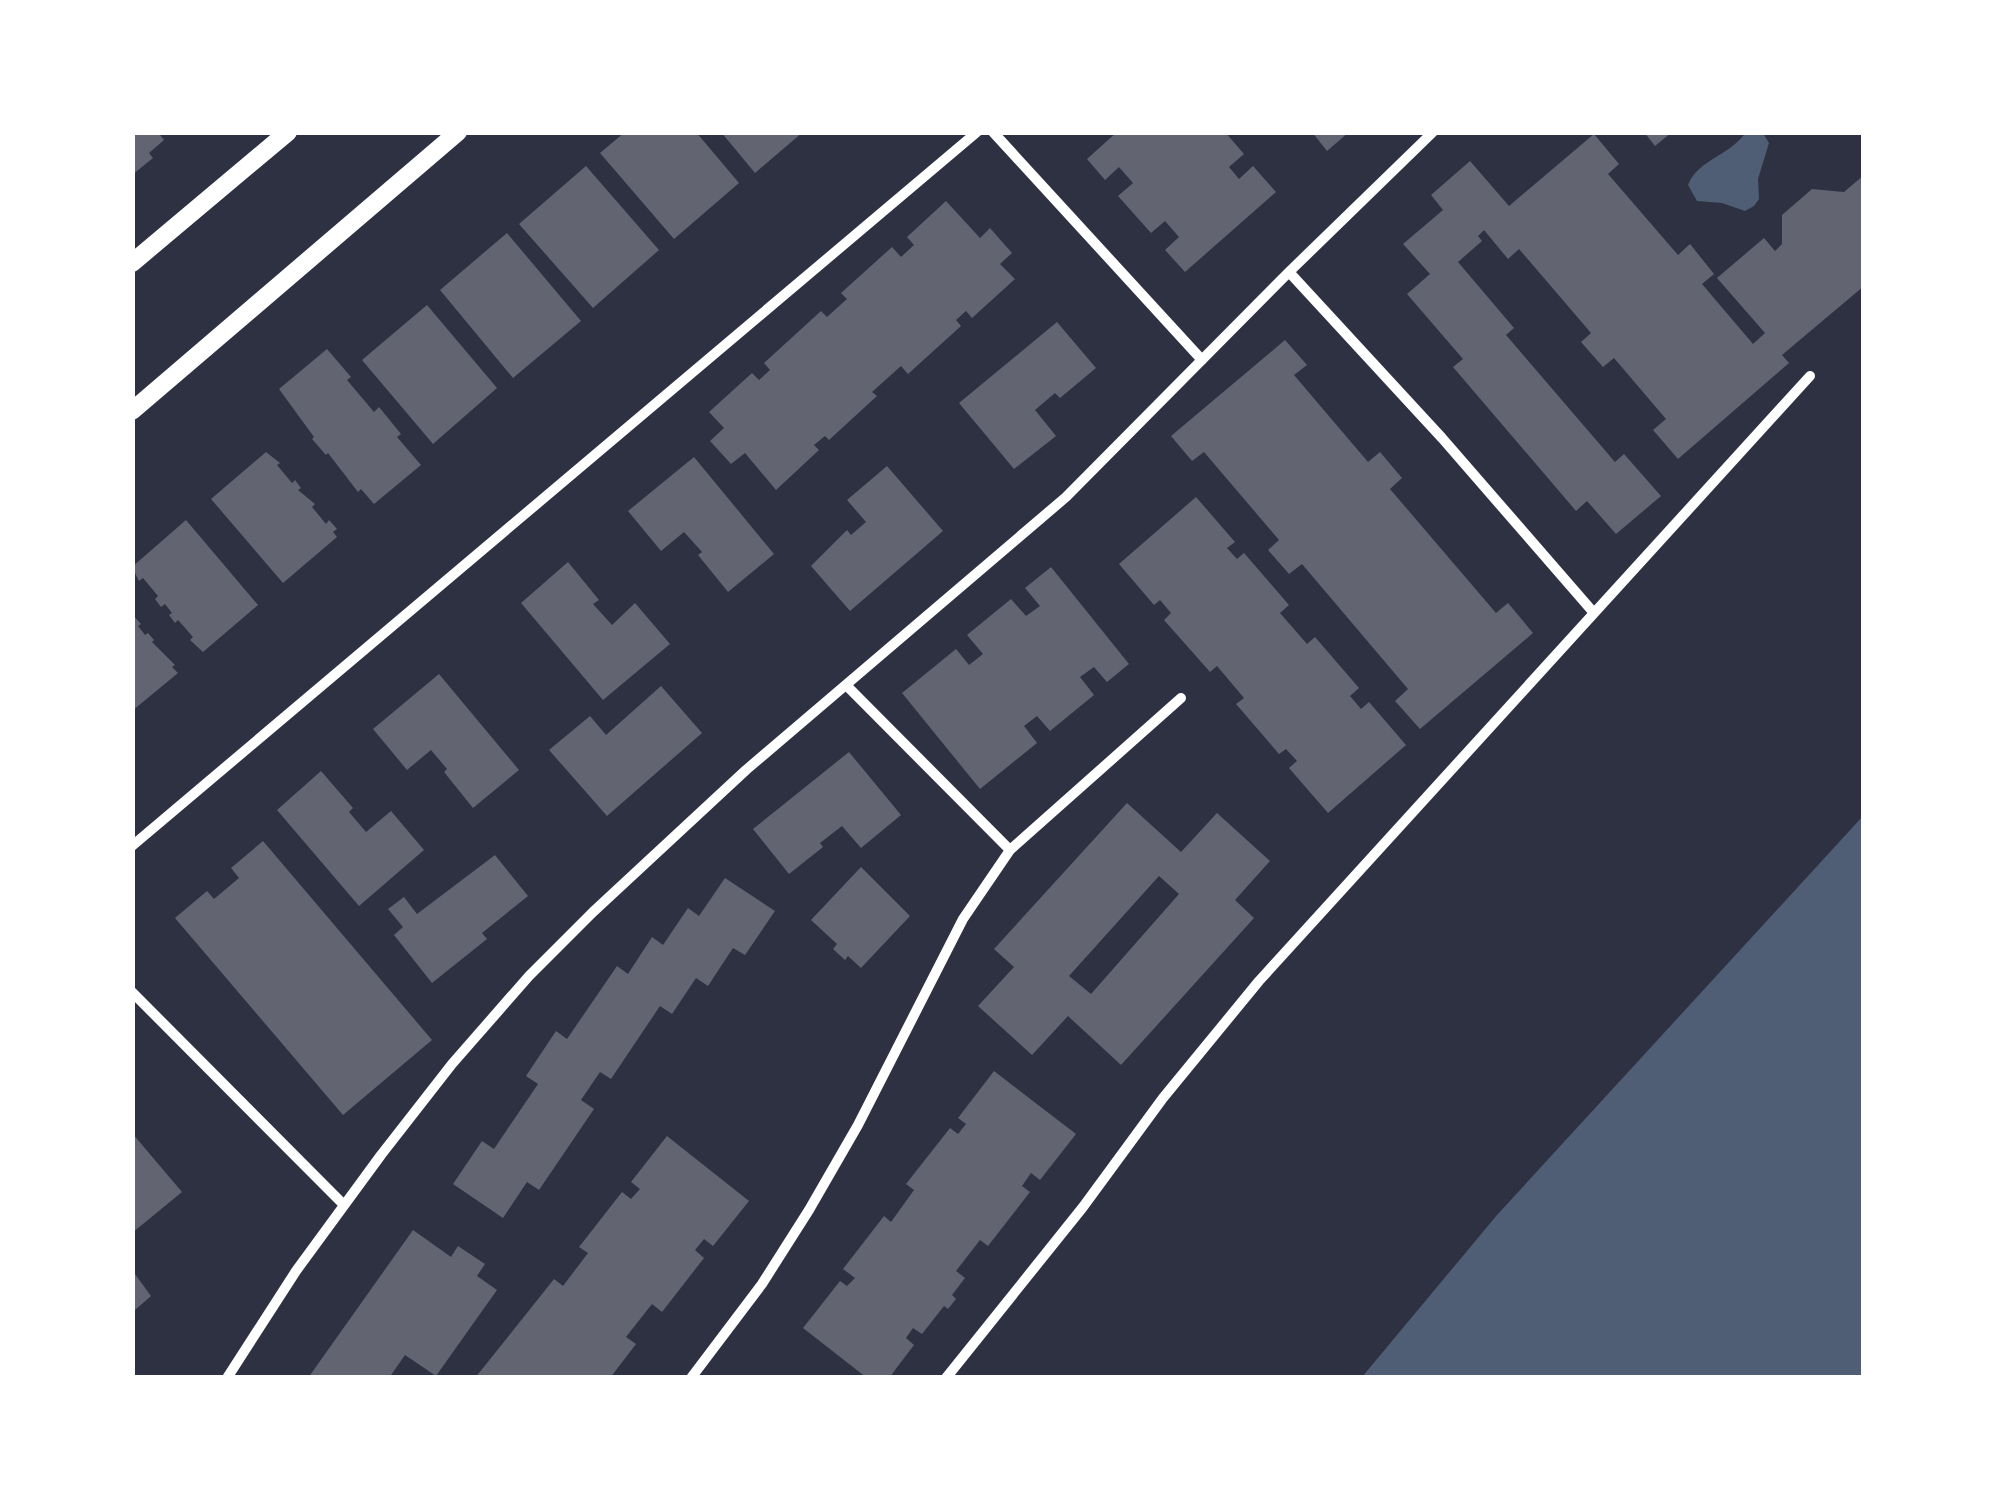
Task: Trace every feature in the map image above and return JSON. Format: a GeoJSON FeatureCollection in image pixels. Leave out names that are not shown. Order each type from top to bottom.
{"type":"FeatureCollection","features":[{"type":"Feature","properties":{"kind":"street"},"geometry":{"type":"LineString","coordinates":[[132,263],[288,132]]}},
{"type":"Feature","properties":{"kind":"street"},"geometry":{"type":"LineString","coordinates":[[132,411],[458,132]]}},
{"type":"Feature","properties":{"kind":"street"},"geometry":{"type":"LineString","coordinates":[[132,846],[977,132]]}},
{"type":"Feature","properties":{"kind":"street"},"geometry":{"type":"LineString","coordinates":[[994,132],[1202,360]]}},
{"type":"Feature","properties":{"kind":"street"},"geometry":{"type":"LineString","coordinates":[[227,1378],[263,1319],[344,1205],[452,1064],[542,963],[746,770],[1066,498],[1433,132]]}},
{"type":"Feature","properties":{"kind":"street"},"geometry":{"type":"LineString","coordinates":[[1289,272],[1442,438],[1594,612]]}},
{"type":"Feature","properties":{"kind":"street"},"geometry":{"type":"LineString","coordinates":[[946,1378],[1259,981],[1810,376]]}},
{"type":"Feature","properties":{"kind":"street"},"geometry":{"type":"LineString","coordinates":[[847,686],[1010,850]]}},
{"type":"Feature","properties":{"kind":"street"},"geometry":{"type":"LineString","coordinates":[[691,1378],[762,1284],[809,1210],[858,1125],[962,919],[1010,850],[1181,698]]}},
{"type":"Feature","properties":{"kind":"street"},"geometry":{"type":"LineString","coordinates":[[132,992],[344,1205]]}},
{"type":"Feature","properties":{"kind":"water"},"geometry":{"type":"Polygon","coordinates":[[[1746,132],[1763,133],[1769,143],[1758,179],[1759,199],[1745,211],[1722,203],[1697,201],[1688,185],[1693,176],[1746,132]]]}},
{"type":"Feature","properties":{"kind":"water"},"geometry":{"type":"Polygon","coordinates":[[[1863,816],[1863,1377],[1362,1377],[1497,1215],[1863,816]]]}},
{"type":"Feature","properties":{"kind":"building"},"geometry":{"type":"Polygon","coordinates":[[[132,132],[158,132],[164,140],[149,153],[153,158],[132,175],[132,132]]]}},
{"type":"Feature","properties":{"kind":"building"},"geometry":{"type":"Polygon","coordinates":[[[625,132],[696,132],[739,183],[674,239],[600,153],[625,132]]]}},
{"type":"Feature","properties":{"kind":"building"},"geometry":{"type":"Polygon","coordinates":[[[721,132],[803,132],[755,173],[721,132]]]}},
{"type":"Feature","properties":{"kind":"building"},"geometry":{"type":"Polygon","coordinates":[[[1117,132],[1225,132],[1244,154],[1229,167],[1239,179],[1253,166],[1276,192],[1185,272],[1165,250],[1179,237],[1165,221],[1151,233],[1118,196],[1133,183],[1119,167],[1105,180],[1087,159],[1117,132]]]}},
{"type":"Feature","properties":{"kind":"building"},"geometry":{"type":"Polygon","coordinates":[[[1312,132],[1349,132],[1327,151],[1312,132]]]}},
{"type":"Feature","properties":{"kind":"building"},"geometry":{"type":"Polygon","coordinates":[[[1644,132],[1672,132],[1655,146],[1644,132]]]}},
{"type":"Feature","properties":{"kind":"building"},"geometry":{"type":"Polygon","coordinates":[[[1594,134],[1619,164],[1608,174],[1678,255],[1690,244],[1714,274],[1702,284],[1753,344],[1765,333],[1717,278],[1764,238],[1775,251],[1782,244],[1782,215],[1812,189],[1844,192],[1864,175],[1864,286],[1782,355],[1789,363],[1678,459],[1653,430],[1666,419],[1614,358],[1603,367],[1581,342],[1591,333],[1519,249],[1508,259],[1484,230],[1478,236],[1482,241],[1458,262],[1514,328],[1506,335],[1615,462],[1624,454],[1661,496],[1616,534],[1587,501],[1576,511],[1453,367],[1463,359],[1407,294],[1430,274],[1403,244],[1443,210],[1431,195],[1470,161],[1509,206],[1594,134]]]}},
{"type":"Feature","properties":{"kind":"building"},"geometry":{"type":"Polygon","coordinates":[[[586,166],[659,250],[593,308],[519,224],[586,166]]]}},
{"type":"Feature","properties":{"kind":"building"},"geometry":{"type":"Polygon","coordinates":[[[946,201],[980,238],[990,228],[1012,253],[1000,264],[1015,279],[972,318],[966,311],[956,320],[961,326],[908,374],[901,366],[872,392],[877,396],[829,440],[825,436],[814,445],[819,450],[776,490],[745,453],[731,464],[710,441],[724,428],[709,412],[752,373],[759,380],[770,370],[764,363],[821,311],[827,317],[847,299],[841,293],[892,247],[901,257],[914,245],[907,237],[946,201]]]}},
{"type":"Feature","properties":{"kind":"building"},"geometry":{"type":"Polygon","coordinates":[[[507,233],[581,321],[513,378],[440,290],[507,233]]]}},
{"type":"Feature","properties":{"kind":"building"},"geometry":{"type":"Polygon","coordinates":[[[427,305],[497,388],[433,444],[362,360],[427,305]]]}},
{"type":"Feature","properties":{"kind":"building"},"geometry":{"type":"Polygon","coordinates":[[[1057,322],[1096,368],[1060,398],[1055,393],[1035,410],[1056,436],[1014,469],[959,403],[1057,322]]]}},
{"type":"Feature","properties":{"kind":"building"},"geometry":{"type":"Polygon","coordinates":[[[1285,340],[1307,365],[1294,375],[1368,462],[1380,452],[1402,478],[1390,489],[1496,613],[1508,603],[1533,633],[1420,729],[1395,701],[1408,689],[1302,564],[1289,574],[1268,550],[1279,540],[1204,452],[1192,461],[1171,436],[1285,340]]]}},
{"type":"Feature","properties":{"kind":"building"},"geometry":{"type":"Polygon","coordinates":[[[327,349],[374,412],[379,407],[401,434],[397,437],[421,465],[374,504],[361,489],[358,492],[312,439],[279,389],[327,349]]]}},
{"type":"Feature","properties":{"kind":"building"},"geometry":{"type":"Polygon","coordinates":[[[266,452],[315,504],[312,507],[326,524],[329,520],[337,529],[333,532],[337,537],[283,583],[211,499],[266,452]]]}},
{"type":"Feature","properties":{"kind":"building"},"geometry":{"type":"Polygon","coordinates":[[[694,457],[774,554],[728,592],[684,532],[661,551],[628,511],[694,457]]]}},
{"type":"Feature","properties":{"kind":"building"},"geometry":{"type":"Polygon","coordinates":[[[887,466],[943,531],[850,611],[811,566],[847,530],[851,535],[866,522],[847,500],[887,466]]]}},
{"type":"Feature","properties":{"kind":"building"},"geometry":{"type":"Polygon","coordinates":[[[1196,497],[1235,542],[1227,548],[1237,559],[1244,553],[1289,605],[1280,613],[1307,644],[1315,637],[1359,688],[1350,696],[1361,709],[1369,702],[1406,745],[1328,813],[1289,768],[1297,761],[1286,749],[1279,754],[1236,704],[1244,698],[1217,666],[1210,672],[1164,620],[1171,613],[1160,600],[1154,605],[1119,564],[1196,497]]]}},
{"type":"Feature","properties":{"kind":"building"},"geometry":{"type":"Polygon","coordinates":[[[186,520],[258,605],[203,652],[178,620],[175,623],[165,604],[161,607],[155,599],[158,596],[143,578],[139,581],[132,567],[186,520]]]}},
{"type":"Feature","properties":{"kind":"building"},"geometry":{"type":"Polygon","coordinates":[[[568,562],[599,600],[593,604],[612,625],[635,603],[670,644],[603,700],[521,603],[568,562]]]}},
{"type":"Feature","properties":{"kind":"building"},"geometry":{"type":"Polygon","coordinates":[[[1051,567],[1129,664],[1107,682],[1094,667],[1080,677],[1094,695],[1050,731],[1037,716],[1024,726],[1037,743],[980,789],[902,693],[956,649],[969,665],[983,654],[967,635],[1011,599],[1026,616],[1040,606],[1025,588],[1051,567]]]}},
{"type":"Feature","properties":{"kind":"building"},"geometry":{"type":"Polygon","coordinates":[[[132,614],[178,673],[132,711],[132,614]]]}},
{"type":"Feature","properties":{"kind":"building"},"geometry":{"type":"Polygon","coordinates":[[[439,674],[519,770],[473,808],[431,750],[407,770],[373,729],[439,674]]]}},
{"type":"Feature","properties":{"kind":"building"},"geometry":{"type":"Polygon","coordinates":[[[661,686],[702,733],[607,816],[549,750],[590,716],[606,735],[661,686]]]}},
{"type":"Feature","properties":{"kind":"building"},"geometry":{"type":"Polygon","coordinates":[[[849,752],[901,815],[861,848],[842,826],[789,874],[753,829],[849,752]]]}},
{"type":"Feature","properties":{"kind":"building"},"geometry":{"type":"Polygon","coordinates":[[[321,771],[353,808],[349,812],[366,832],[391,811],[424,850],[359,906],[277,810],[321,771]]]}},
{"type":"Feature","properties":{"kind":"building"},"geometry":{"type":"Polygon","coordinates":[[[1127,803],[1181,852],[1217,813],[1270,861],[1235,900],[1254,918],[1121,1065],[1068,1016],[1032,1055],[978,1006],[1014,967],[994,949],[1127,803]],[[1159,876],[1069,976],[1091,994],[1179,894],[1159,876]]]}},
{"type":"Feature","properties":{"kind":"building"},"geometry":{"type":"Polygon","coordinates":[[[263,841],[432,1040],[343,1115],[175,918],[207,891],[214,899],[239,878],[231,868],[263,841]]]}},
{"type":"Feature","properties":{"kind":"building"},"geometry":{"type":"Polygon","coordinates":[[[495,855],[528,896],[482,933],[487,939],[432,983],[394,935],[403,927],[388,909],[404,897],[417,914],[495,855]]]}},
{"type":"Feature","properties":{"kind":"building"},"geometry":{"type":"Polygon","coordinates":[[[861,867],[910,916],[861,968],[833,949],[837,944],[811,920],[861,867]]]}},
{"type":"Feature","properties":{"kind":"building"},"geometry":{"type":"Polygon","coordinates":[[[725,878],[775,911],[745,955],[733,948],[708,986],[696,978],[672,1014],[660,1006],[611,1079],[600,1072],[581,1100],[594,1109],[539,1190],[527,1182],[503,1218],[453,1184],[482,1141],[494,1149],[538,1084],[526,1076],[556,1031],[567,1039],[617,966],[628,974],[652,937],[663,945],[688,908],[699,916],[725,878]]]}},
{"type":"Feature","properties":{"kind":"building"},"geometry":{"type":"Polygon","coordinates":[[[994,1071],[1076,1134],[1040,1180],[1031,1173],[1022,1186],[1030,1192],[988,1246],[980,1240],[956,1271],[965,1278],[952,1295],[956,1299],[948,1309],[944,1306],[922,1334],[913,1328],[906,1338],[914,1345],[889,1378],[867,1378],[803,1328],[840,1281],[847,1286],[855,1278],[843,1269],[884,1216],[891,1222],[914,1190],[906,1184],[950,1128],[958,1134],[966,1124],[958,1118],[994,1071]]]}},
{"type":"Feature","properties":{"kind":"building"},"geometry":{"type":"Polygon","coordinates":[[[132,1133],[182,1192],[132,1233],[132,1133]]]}},
{"type":"Feature","properties":{"kind":"building"},"geometry":{"type":"Polygon","coordinates":[[[667,1136],[749,1201],[713,1246],[704,1239],[695,1250],[704,1258],[662,1312],[652,1304],[626,1337],[636,1344],[610,1378],[475,1378],[554,1279],[563,1286],[588,1253],[579,1247],[622,1192],[631,1199],[640,1189],[631,1182],[667,1136]]]}},
{"type":"Feature","properties":{"kind":"building"},"geometry":{"type":"Polygon","coordinates":[[[413,1230],[451,1257],[458,1246],[485,1264],[477,1276],[497,1290],[436,1376],[405,1355],[389,1378],[308,1378],[413,1230]]]}},
{"type":"Feature","properties":{"kind":"building"},"geometry":{"type":"Polygon","coordinates":[[[132,1270],[151,1296],[135,1310],[132,1307],[132,1270]]]}}]}
